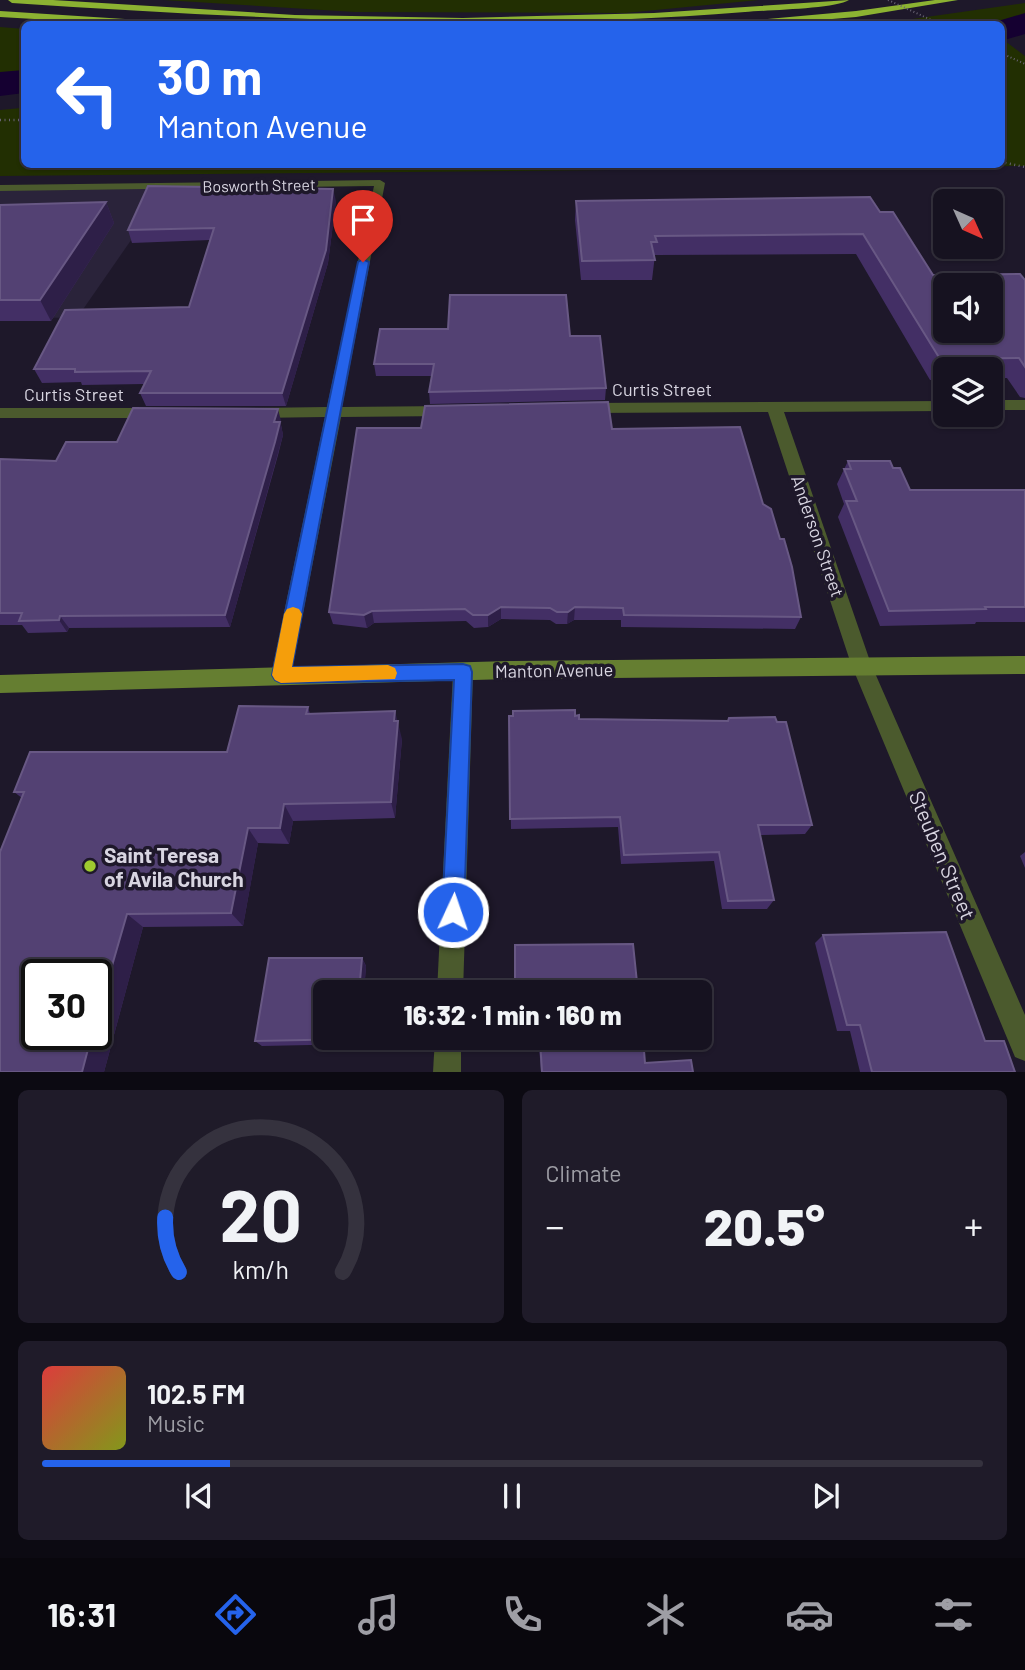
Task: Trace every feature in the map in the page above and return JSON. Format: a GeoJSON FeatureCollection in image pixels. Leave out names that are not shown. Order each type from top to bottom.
{"type":"FeatureCollection","features":[{"type":"Feature","properties":{"kind":"highway"},"geometry":{"type":"LineString","coordinates":[[12,0],[270,16],[423,21],[568,20],[729,11],[845,0]]}},
{"type":"Feature","properties":{"kind":"highway"},"geometry":{"type":"LineString","coordinates":[[97,0],[270,16]]}},
{"type":"Feature","properties":{"kind":"highway"},"geometry":{"type":"LineString","coordinates":[[780,21],[856,14],[954,0]]}},
{"type":"Feature","properties":{"kind":"highway"},"geometry":{"type":"LineString","coordinates":[[0,14],[109,21]]}},
{"type":"Feature","properties":{"kind":"highway"},"geometry":{"type":"LineString","coordinates":[[0,22],[21,23]]}},
{"type":"Feature","properties":{"kind":"main road","name":"Manton Avenue"},"geometry":{"type":"LineString","coordinates":[[0,684],[281,675],[861,664],[1025,665]]}},
{"type":"Feature","properties":{"kind":"street","name":"Bosworth Street"},"geometry":{"type":"LineString","coordinates":[[0,188],[380,183],[281,675]]}},
{"type":"Feature","properties":{"kind":"street"},"geometry":{"type":"LineString","coordinates":[[1003,405],[1025,405]]}},
{"type":"Feature","properties":{"kind":"street","name":"Curtis Street"},"geometry":{"type":"LineString","coordinates":[[574,408],[933,406]]}},
{"type":"Feature","properties":{"kind":"street","name":"Anderson Street"},"geometry":{"type":"LineString","coordinates":[[775,409],[861,664]]}},
{"type":"Feature","properties":{"kind":"street"},"geometry":{"type":"LineString","coordinates":[[237,413],[332,414],[466,410]]}},
{"type":"Feature","properties":{"kind":"street","name":"Curtis Street"},"geometry":{"type":"LineString","coordinates":[[0,413],[169,413]]}},
{"type":"Feature","properties":{"kind":"street","name":"Steuben Street"},"geometry":{"type":"LineString","coordinates":[[861,664],[1025,1047]]}},
{"type":"Feature","properties":{"kind":"street"},"geometry":{"type":"LineString","coordinates":[[450,980],[463,672]]}},
{"type":"Feature","properties":{"kind":"street"},"geometry":{"type":"LineString","coordinates":[[447,1072],[448,1050]]}},
{"type":"Feature","properties":{"kind":"path"},"geometry":{"type":"LineString","coordinates":[[888,0],[934,21]]}},
{"type":"Feature","properties":{"kind":"path"},"geometry":{"type":"LineString","coordinates":[[1005,55],[1025,64]]}},
{"type":"Feature","properties":{"kind":"path"},"geometry":{"type":"LineString","coordinates":[[0,120],[21,120]]}},
{"type":"Feature","properties":{"kind":"path"},"geometry":{"type":"LineString","coordinates":[[1005,163],[1025,167]]}},
{"type":"Feature","properties":{"kind":"shaded area"},"geometry":{"type":"Polygon","coordinates":[[[170,184],[77,318],[0,317],[0,188],[170,184]]]}},
{"type":"Feature","properties":{"kind":"green space"},"geometry":{"type":"Polygon","coordinates":[[[163,0],[759,0],[625,13],[355,12],[163,0]]]}},
{"type":"Feature","properties":{"kind":"green space"},"geometry":{"type":"Polygon","coordinates":[[[1025,3],[1025,16],[1020,18],[996,21],[898,21],[1025,3]]]}},
{"type":"Feature","properties":{"kind":"green space"},"geometry":{"type":"Polygon","coordinates":[[[0,27],[21,29],[21,77],[0,77],[0,27]]]}},
{"type":"Feature","properties":{"kind":"green space"},"geometry":{"type":"Polygon","coordinates":[[[1005,41],[1025,56],[1025,166],[1005,166],[1005,41]]]}},
{"type":"Feature","properties":{"kind":"green space"},"geometry":{"type":"Polygon","coordinates":[[[21,108],[21,168],[820,168],[0,176],[0,110],[21,108]]]}},
{"type":"Feature","properties":{"kind":"building"},"geometry":{"type":"Polygon","coordinates":[[[148,186],[333,189],[326,250],[282,393],[140,393],[151,371],[75,372],[75,369],[34,369],[65,310],[189,307],[214,228],[128,230],[148,186]]]}},
{"type":"Feature","properties":{"kind":"building"},"geometry":{"type":"Polygon","coordinates":[[[870,197],[880,212],[893,212],[933,275],[933,343],[1003,343],[1003,274],[1020,274],[1025,280],[1025,367],[1019,358],[939,357],[863,234],[655,236],[657,242],[651,242],[655,260],[582,261],[576,201],[870,197]]]}},
{"type":"Feature","properties":{"kind":"building"},"geometry":{"type":"Polygon","coordinates":[[[106,202],[40,300],[0,300],[0,205],[106,202]]]}},
{"type":"Feature","properties":{"kind":"building"},"geometry":{"type":"Polygon","coordinates":[[[450,295],[566,295],[570,336],[600,336],[606,388],[429,392],[434,364],[374,364],[380,329],[448,329],[450,295]]]}},
{"type":"Feature","properties":{"kind":"building"},"geometry":{"type":"Polygon","coordinates":[[[608,402],[612,429],[740,427],[763,504],[771,509],[780,539],[784,539],[801,617],[624,615],[623,608],[575,607],[568,612],[557,612],[550,608],[501,607],[488,615],[473,615],[465,609],[372,611],[364,615],[329,612],[357,428],[421,428],[425,406],[608,402]]]}},
{"type":"Feature","properties":{"kind":"building"},"geometry":{"type":"Polygon","coordinates":[[[133,408],[278,409],[274,422],[280,422],[275,442],[225,615],[60,616],[59,620],[19,621],[22,613],[0,613],[0,459],[56,461],[66,442],[117,442],[133,408]]]}},
{"type":"Feature","properties":{"kind":"building"},"geometry":{"type":"Polygon","coordinates":[[[848,461],[890,461],[893,468],[900,468],[910,490],[1025,490],[1025,607],[889,611],[846,501],[857,501],[844,469],[851,469],[848,461]]]}},
{"type":"Feature","properties":{"kind":"building"},"geometry":{"type":"Polygon","coordinates":[[[239,706],[308,707],[306,714],[395,711],[394,721],[398,721],[391,802],[284,804],[280,828],[248,828],[231,913],[127,914],[112,966],[112,959],[21,959],[21,1050],[88,1050],[82,1072],[0,1072],[0,852],[24,792],[14,792],[30,752],[227,752],[239,706]]]}},
{"type":"Feature","properties":{"kind":"building"},"geometry":{"type":"Polygon","coordinates":[[[575,710],[575,716],[579,715],[579,719],[728,721],[729,718],[775,717],[777,722],[786,722],[812,825],[758,825],[774,900],[728,901],[719,852],[624,855],[620,817],[510,819],[509,716],[513,716],[513,711],[575,710]]]}},
{"type":"Feature","properties":{"kind":"building"},"geometry":{"type":"Polygon","coordinates":[[[946,932],[985,1041],[1004,1041],[1015,1072],[872,1072],[860,1025],[847,1025],[823,935],[946,932]]]}},
{"type":"Feature","properties":{"kind":"building"},"geometry":{"type":"Polygon","coordinates":[[[633,944],[637,980],[515,980],[515,945],[633,944]]]}},
{"type":"Feature","properties":{"kind":"building"},"geometry":{"type":"Polygon","coordinates":[[[269,958],[362,958],[360,980],[313,980],[313,1040],[255,1041],[269,958]]]}},
{"type":"Feature","properties":{"kind":"building"},"geometry":{"type":"Polygon","coordinates":[[[541,1050],[644,1050],[645,1063],[691,1060],[693,1072],[542,1072],[541,1050]]]}},
{"type":"Feature","properties":{"kind":"waterway"},"geometry":{"type":"LineString","coordinates":[[1005,30],[1025,23]]}},
{"type":"Feature","properties":{"kind":"waterway"},"geometry":{"type":"LineString","coordinates":[[0,84],[21,82]]}},
{"type":"Feature","properties":{"kind":"slow traffic"},"geometry":{"type":"LineString","coordinates":[[293,614],[281,675],[388,673]]}},
{"type":"Feature","properties":{"kind":"place","name":"Saint Teresa of Avila Church"},"geometry":{"type":"Point","coordinates":[90,866]}},
{"type":"Feature","properties":{"kind":"route"},"geometry":{"type":"LineString","coordinates":[[363,262],[281,675],[463,672],[453,912]]}}]}
